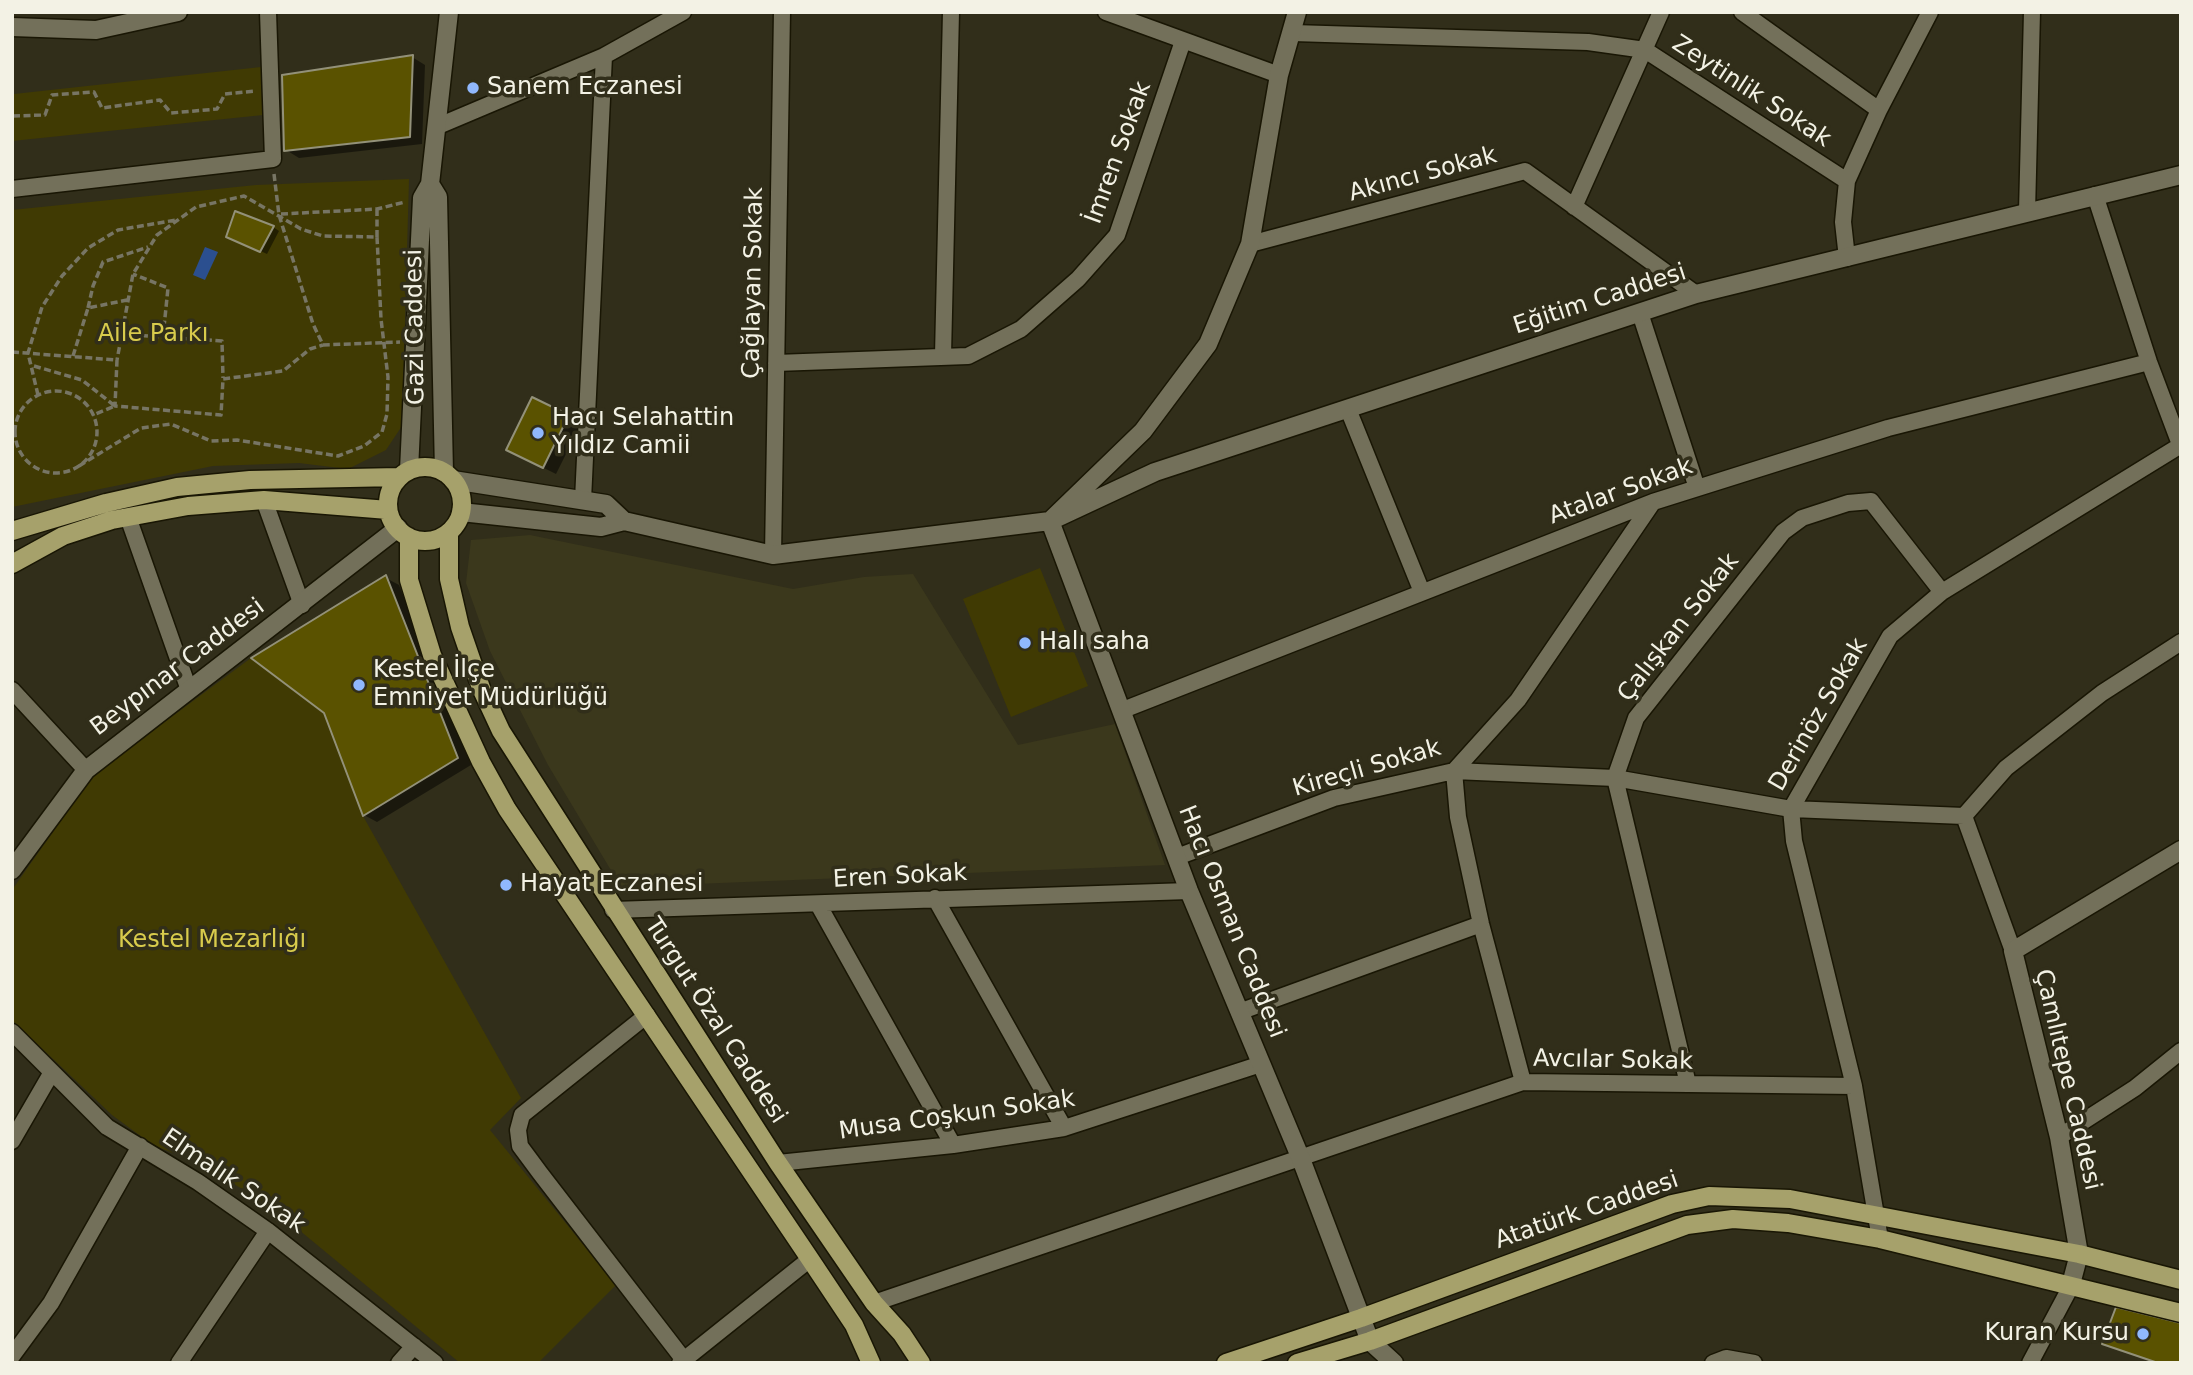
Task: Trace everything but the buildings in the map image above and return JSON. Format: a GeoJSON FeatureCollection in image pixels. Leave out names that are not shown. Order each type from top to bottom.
{"type":"FeatureCollection","features":[{"type":"Feature","properties":{"kind":"main road"},"geometry":{"type":"LineString","coordinates":[[12,27],[96,30],[139,17],[178,12]]}},
{"type":"Feature","properties":{"kind":"main road","name":"Gazi Caddesi"},"geometry":{"type":"LineString","coordinates":[[404,474],[426,191],[449,12]]}},
{"type":"Feature","properties":{"kind":"main road"},"geometry":{"type":"LineString","coordinates":[[1050,521],[1143,431],[1208,344],[1250,244],[1279,75],[1297,12]]}},
{"type":"Feature","properties":{"kind":"main road","name":"Eğitim Caddesi"},"geometry":{"type":"LineString","coordinates":[[624,521],[773,555],[1050,521],[1155,472],[1696,294],[2181,175]]}},
{"type":"Feature","properties":{"kind":"main road","name":"Gazi Caddesi"},"geometry":{"type":"LineString","coordinates":[[426,191],[438,197],[449,476]]}},
{"type":"Feature","properties":{"kind":"main road"},"geometry":{"type":"LineString","coordinates":[[12,531],[106,503],[177,487],[250,480],[404,474],[421,467],[449,476],[606,505],[624,521]]}},
{"type":"Feature","properties":{"kind":"main road"},"geometry":{"type":"LineString","coordinates":[[404,474],[392,487],[388,510],[403,533],[412,597],[432,655],[481,762],[534,852],[647,1015],[854,1325],[871,1363]]}},
{"type":"Feature","properties":{"kind":"main road"},"geometry":{"type":"LineString","coordinates":[[403,533],[428,541],[449,532],[461,512],[462,500],[449,476]]}},
{"type":"Feature","properties":{"kind":"main road"},"geometry":{"type":"LineString","coordinates":[[12,564],[63,536],[128,517],[188,506],[264,500],[388,510]]}},
{"type":"Feature","properties":{"kind":"main road"},"geometry":{"type":"LineString","coordinates":[[461,512],[601,527],[624,521]]}},
{"type":"Feature","properties":{"kind":"main road","name":"Hacı Osman Caddesi"},"geometry":{"type":"LineString","coordinates":[[1050,521],[1189,891],[1300,1159],[1370,1341]]}},
{"type":"Feature","properties":{"kind":"main road","name":"Turgut Özal Caddesi"},"geometry":{"type":"LineString","coordinates":[[449,532],[449,579],[460,626],[481,688],[507,741],[613,910],[778,1163],[874,1303],[902,1334],[921,1363]]}},
{"type":"Feature","properties":{"kind":"main road","name":"Beypınar Caddesi"},"geometry":{"type":"LineString","coordinates":[[12,870],[86,770],[302,605],[403,533]]}},
{"type":"Feature","properties":{"kind":"main road","name":"Çamlıtepe Caddesi"},"geometry":{"type":"LineString","coordinates":[[2070,1288],[2079,1254],[2059,1137],[2013,951],[2181,850]]}},
{"type":"Feature","properties":{"kind":"main road","name":"Atatürk Caddesi"},"geometry":{"type":"LineString","coordinates":[[1226,1363],[1262,1357],[1360,1318],[1672,1204],[1709,1196],[1790,1199],[2079,1254],[2181,1280]]}},
{"type":"Feature","properties":{"kind":"main road","name":"Atatürk Caddesi"},"geometry":{"type":"LineString","coordinates":[[1297,1363],[1370,1341],[1686,1225],[1733,1219],[1788,1223],[1880,1239],[2181,1314]]}},
{"type":"Feature","properties":{"kind":"main road"},"geometry":{"type":"LineString","coordinates":[[1370,1341],[1394,1363]]}},
{"type":"Feature","properties":{"kind":"street"},"geometry":{"type":"LineString","coordinates":[[12,189],[272,159],[268,12]]}},
{"type":"Feature","properties":{"kind":"street"},"geometry":{"type":"LineString","coordinates":[[436,127],[604,56],[684,12]]}},
{"type":"Feature","properties":{"kind":"street","name":"Çağlayan Sokak"},"geometry":{"type":"LineString","coordinates":[[773,555],[782,12]]}},
{"type":"Feature","properties":{"kind":"street"},"geometry":{"type":"LineString","coordinates":[[943,355],[951,12]]}},
{"type":"Feature","properties":{"kind":"street"},"geometry":{"type":"LineString","coordinates":[[1107,12],[1126,16],[1182,41],[1279,75]]}},
{"type":"Feature","properties":{"kind":"street"},"geometry":{"type":"LineString","coordinates":[[1574,207],[1661,12]]}},
{"type":"Feature","properties":{"kind":"street"},"geometry":{"type":"LineString","coordinates":[[1742,12],[1879,110]]}},
{"type":"Feature","properties":{"kind":"street"},"geometry":{"type":"LineString","coordinates":[[1847,258],[1843,222],[1847,181],[1879,110],[1930,12]]}},
{"type":"Feature","properties":{"kind":"street"},"geometry":{"type":"LineString","coordinates":[[2027,212],[2032,12]]}},
{"type":"Feature","properties":{"kind":"street","name":"Zeytinlik Sokak"},"geometry":{"type":"LineString","coordinates":[[1293,33],[1588,41],[1645,50],[1847,181]]}},
{"type":"Feature","properties":{"kind":"street","name":"İmren Sokak"},"geometry":{"type":"LineString","coordinates":[[776,363],[968,356],[1021,329],[1078,279],[1117,235],[1182,41]]}},
{"type":"Feature","properties":{"kind":"street"},"geometry":{"type":"LineString","coordinates":[[583,500],[604,56]]}},
{"type":"Feature","properties":{"kind":"street","name":"Akıncı Sokak"},"geometry":{"type":"LineString","coordinates":[[1250,244],[1525,171],[1696,294]]}},
{"type":"Feature","properties":{"kind":"street"},"geometry":{"type":"LineString","coordinates":[[2095,195],[2149,362],[2180,446]]}},
{"type":"Feature","properties":{"kind":"street"},"geometry":{"type":"LineString","coordinates":[[1640,313],[1697,488]]}},
{"type":"Feature","properties":{"kind":"street","name":"Atalar Sokak"},"geometry":{"type":"LineString","coordinates":[[1123,710],[1653,502],[1888,429],[2149,362]]}},
{"type":"Feature","properties":{"kind":"street"},"geometry":{"type":"LineString","coordinates":[[1348,409],[1422,593]]}},
{"type":"Feature","properties":{"kind":"street","name":"Derinöz Sokak"},"geometry":{"type":"LineString","coordinates":[[1880,1239],[1854,1086],[1794,841],[1791,809],[1890,636],[1942,592],[2180,446]]}},
{"type":"Feature","properties":{"kind":"street"},"geometry":{"type":"LineString","coordinates":[[264,500],[302,605]]}},
{"type":"Feature","properties":{"kind":"street","name":"Çalışkan Sokak"},"geometry":{"type":"LineString","coordinates":[[1615,778],[1636,718],[1783,532],[1802,518],[1848,503],[1871,501],[1942,592]]}},
{"type":"Feature","properties":{"kind":"street","name":"Kireçli Sokak"},"geometry":{"type":"LineString","coordinates":[[1177,857],[1334,798],[1454,771],[1518,699],[1653,502]]}},
{"type":"Feature","properties":{"kind":"street"},"geometry":{"type":"LineString","coordinates":[[128,517],[189,690]]}},
{"type":"Feature","properties":{"kind":"street"},"geometry":{"type":"LineString","coordinates":[[1964,817],[2006,768],[2102,693],[2181,642]]}},
{"type":"Feature","properties":{"kind":"street"},"geometry":{"type":"LineString","coordinates":[[12,690],[86,770]]}},
{"type":"Feature","properties":{"kind":"street"},"geometry":{"type":"LineString","coordinates":[[1523,1082],[1481,924],[1458,817],[1454,771],[1615,778],[1791,809],[1964,817]]}},
{"type":"Feature","properties":{"kind":"street"},"geometry":{"type":"LineString","coordinates":[[1615,778],[1688,1084]]}},
{"type":"Feature","properties":{"kind":"street"},"geometry":{"type":"LineString","coordinates":[[1964,817],[2013,951]]}},
{"type":"Feature","properties":{"kind":"street","name":"Eren Sokak"},"geometry":{"type":"LineString","coordinates":[[613,910],[1189,891]]}},
{"type":"Feature","properties":{"kind":"street"},"geometry":{"type":"LineString","coordinates":[[935,898],[1064,1128]]}},
{"type":"Feature","properties":{"kind":"street"},"geometry":{"type":"LineString","coordinates":[[818,904],[953,1145]]}},
{"type":"Feature","properties":{"kind":"street"},"geometry":{"type":"LineString","coordinates":[[1239,1012],[1481,924]]}},
{"type":"Feature","properties":{"kind":"street"},"geometry":{"type":"LineString","coordinates":[[647,1015],[522,1115],[518,1130],[520,1146],[682,1361],[810,1259]]}},
{"type":"Feature","properties":{"kind":"street","name":"Elmalık Sokak"},"geometry":{"type":"LineString","coordinates":[[12,1032],[107,1127],[268,1231],[435,1363]]}},
{"type":"Feature","properties":{"kind":"street"},"geometry":{"type":"LineString","coordinates":[[2059,1137],[2135,1088],[2181,1051]]}},
{"type":"Feature","properties":{"kind":"street","name":"Musa Coşkun Sokak"},"geometry":{"type":"LineString","coordinates":[[778,1163],[953,1145],[1064,1128],[1261,1064]]}},
{"type":"Feature","properties":{"kind":"street"},"geometry":{"type":"LineString","coordinates":[[12,1141],[52,1072]]}},
{"type":"Feature","properties":{"kind":"street","name":"Avcılar Sokak"},"geometry":{"type":"LineString","coordinates":[[874,1303],[1523,1082],[1854,1086]]}},
{"type":"Feature","properties":{"kind":"street"},"geometry":{"type":"LineString","coordinates":[[12,1356],[51,1303],[140,1146]]}},
{"type":"Feature","properties":{"kind":"street"},"geometry":{"type":"LineString","coordinates":[[179,1363],[268,1231]]}},
{"type":"Feature","properties":{"kind":"street"},"geometry":{"type":"LineString","coordinates":[[2030,1363],[2070,1288]]}},
{"type":"Feature","properties":{"kind":"street"},"geometry":{"type":"LineString","coordinates":[[398,1363],[414,1346]]}},
{"type":"Feature","properties":{"kind":"street"},"geometry":{"type":"LineString","coordinates":[[1713,1363],[1726,1358],[1754,1363]]}},
{"type":"Feature","properties":{"kind":"path"},"geometry":{"type":"LineString","coordinates":[[13,116],[45,115],[52,95],[94,92],[102,108],[160,100],[171,113],[217,108],[225,94],[262,90]]}},
{"type":"Feature","properties":{"kind":"path"},"geometry":{"type":"LineString","coordinates":[[272,159],[279,215],[313,324],[323,345]]}},
{"type":"Feature","properties":{"kind":"path"},"geometry":{"type":"LineString","coordinates":[[279,215],[377,209],[426,191]]}},
{"type":"Feature","properties":{"kind":"path"},"geometry":{"type":"LineString","coordinates":[[115,406],[120,334],[133,274],[157,235],[196,207],[244,196],[301,229],[323,236],[377,237]]}},
{"type":"Feature","properties":{"kind":"path"},"geometry":{"type":"LineString","coordinates":[[79,466],[96,443],[93,415],[76,396],[51,391],[27,402],[15,425],[19,451],[27,462],[46,472],[67,472],[79,466],[141,429],[171,425],[211,441],[237,440],[338,456],[382,432],[387,414],[386,344],[381,319],[377,209]]}},
{"type":"Feature","properties":{"kind":"path"},"geometry":{"type":"LineString","coordinates":[[38,395],[34,366],[29,353],[42,307],[62,276],[88,248],[118,230],[178,220]]}},
{"type":"Feature","properties":{"kind":"path"},"geometry":{"type":"LineString","coordinates":[[73,356],[93,286],[103,262],[150,247]]}},
{"type":"Feature","properties":{"kind":"path"},"geometry":{"type":"LineString","coordinates":[[133,274],[168,288],[163,337]]}},
{"type":"Feature","properties":{"kind":"path"},"geometry":{"type":"LineString","coordinates":[[88,308],[127,300]]}},
{"type":"Feature","properties":{"kind":"path"},"geometry":{"type":"LineString","coordinates":[[93,415],[115,406],[221,415],[222,341],[120,334]]}},
{"type":"Feature","properties":{"kind":"path"},"geometry":{"type":"LineString","coordinates":[[223,379],[283,371],[310,349],[323,345],[386,344],[416,340]]}},
{"type":"Feature","properties":{"kind":"path"},"geometry":{"type":"LineString","coordinates":[[12,352],[117,360]]}},
{"type":"Feature","properties":{"kind":"path"},"geometry":{"type":"LineString","coordinates":[[34,366],[82,380],[115,406]]}},
{"type":"Feature","properties":{"kind":"shaded area"},"geometry":{"type":"Polygon","coordinates":[[[530,535],[793,589],[864,577],[913,574],[1018,745],[1115,724],[1165,865],[621,887],[548,765],[490,651],[466,583],[471,540],[530,535]]]}},
{"type":"Feature","properties":{"kind":"green space"},"geometry":{"type":"Polygon","coordinates":[[[261,67],[263,115],[12,141],[14,94],[261,67]]]}},
{"type":"Feature","properties":{"kind":"green space","name":"Aile Parkı"},"geometry":{"type":"Polygon","coordinates":[[[409,179],[402,426],[386,450],[348,469],[299,463],[213,466],[12,507],[12,210],[256,185],[409,179]]]}},
{"type":"Feature","properties":{"kind":"green space","name":"Halı saha"},"geometry":{"type":"Polygon","coordinates":[[[1040,568],[1088,686],[1011,717],[963,599],[1040,568]]]}},
{"type":"Feature","properties":{"kind":"green space","name":"Kestel Mezarlığı"},"geometry":{"type":"Polygon","coordinates":[[[251,658],[324,713],[363,816],[521,1098],[490,1130],[616,1285],[538,1363],[460,1363],[270,1206],[203,1165],[153,1145],[112,1115],[12,1020],[12,890],[93,775],[251,658]]]}},
{"type":"Feature","properties":{"kind":"water"},"geometry":{"type":"Polygon","coordinates":[[[205,247],[218,252],[205,280],[193,275],[205,247]]]}},
{"type":"Feature","properties":{"kind":"place","name":"Sanem Eczanesi"},"geometry":{"type":"Point","coordinates":[473,88]}},
{"type":"Feature","properties":{"kind":"place","name":"Hacı Selahattin Yıldız Camii"},"geometry":{"type":"Point","coordinates":[538,433]}},
{"type":"Feature","properties":{"kind":"place","name":"Halı saha"},"geometry":{"type":"Point","coordinates":[1025,643]}},
{"type":"Feature","properties":{"kind":"place","name":"Kestel İlçe Emniyet Müdürlüğü"},"geometry":{"type":"Point","coordinates":[359,685]}},
{"type":"Feature","properties":{"kind":"place","name":"Hayat Eczanesi"},"geometry":{"type":"Point","coordinates":[506,885]}},
{"type":"Feature","properties":{"kind":"place","name":"Kuran Kursu"},"geometry":{"type":"Point","coordinates":[2143,1334]}}]}
